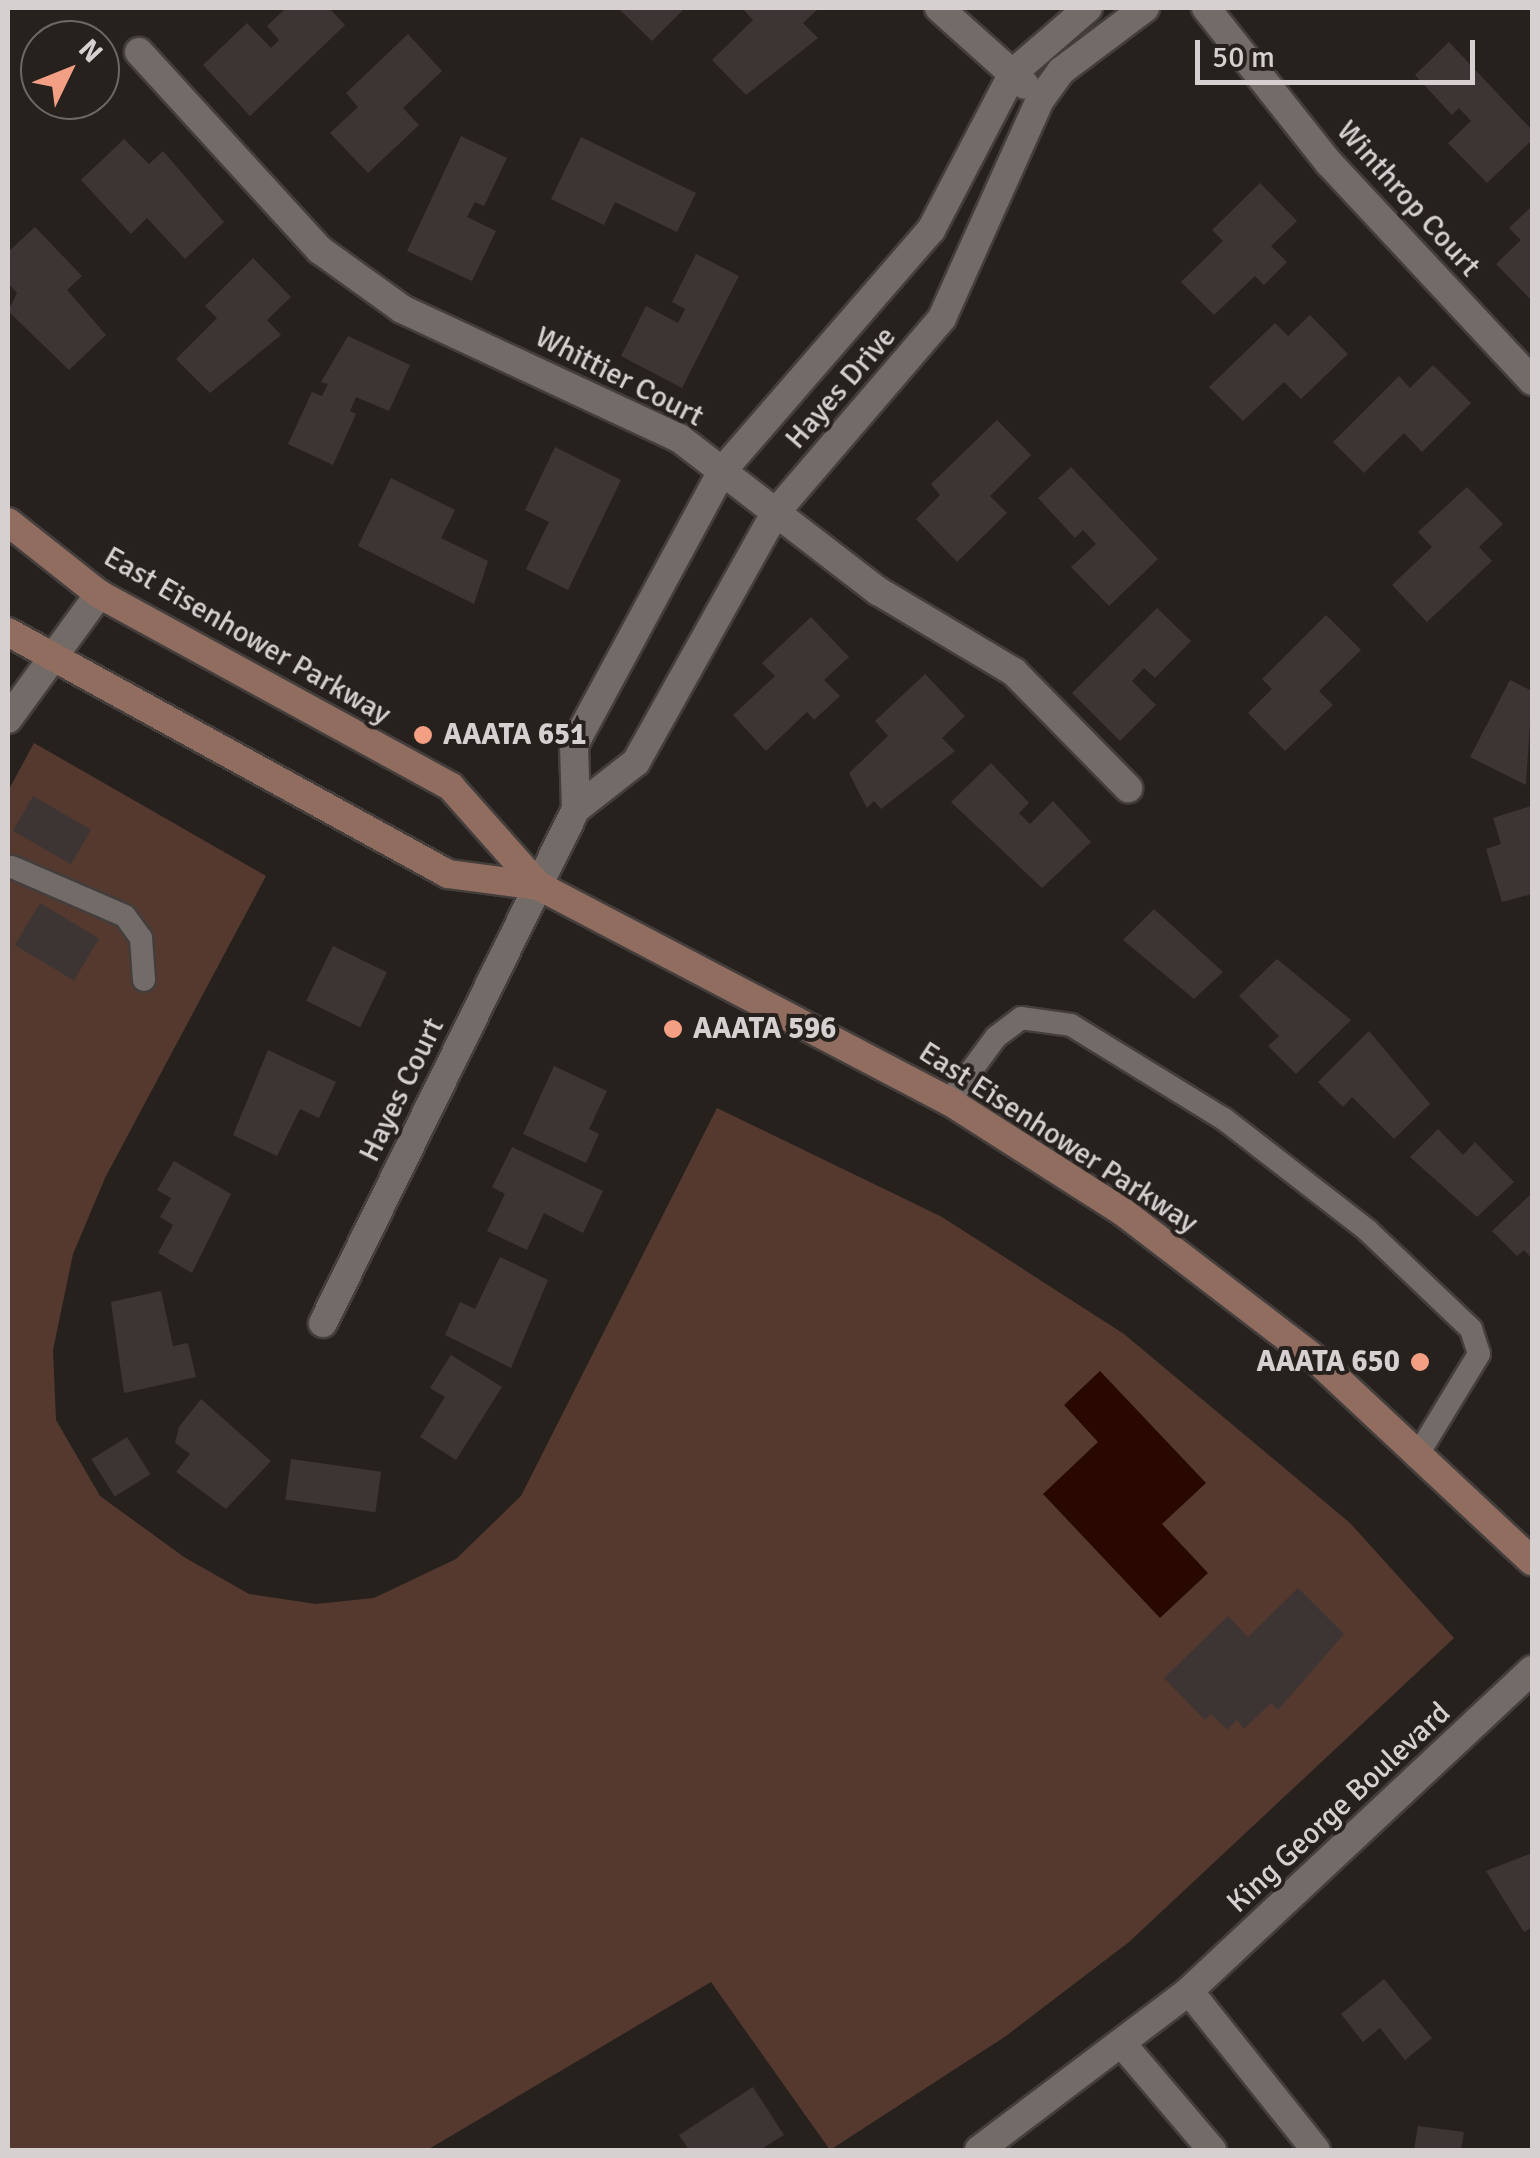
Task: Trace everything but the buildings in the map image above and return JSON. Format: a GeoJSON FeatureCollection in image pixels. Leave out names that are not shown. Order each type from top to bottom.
{"type":"FeatureCollection","features":[{"type":"Feature","properties":{"kind":"main road","name":"East Eisenhower Parkway"},"geometry":{"type":"LineString","coordinates":[[8,522],[99,594],[451,787],[540,886]]}},
{"type":"Feature","properties":{"kind":"main road","name":"East Eisenhower Parkway"},"geometry":{"type":"LineString","coordinates":[[8,632],[48,662],[448,874],[540,886],[950,1101],[1124,1212],[1420,1450],[1532,1560]]}},
{"type":"Feature","properties":{"kind":"street"},"geometry":{"type":"LineString","coordinates":[[938,8],[1040,100]]}},
{"type":"Feature","properties":{"kind":"street","name":"Hayes Drive"},"geometry":{"type":"LineString","coordinates":[[576,810],[574,745],[722,472],[931,230],[1013,73],[1088,8]]}},
{"type":"Feature","properties":{"kind":"street","name":"Hayes Drive"},"geometry":{"type":"LineString","coordinates":[[540,886],[576,810],[636,762],[776,512],[942,318],[1040,100],[1061,71],[1145,8]]}},
{"type":"Feature","properties":{"kind":"street","name":"Winthrop Court"},"geometry":{"type":"LineString","coordinates":[[1206,8],[1329,164],[1532,381]]}},
{"type":"Feature","properties":{"kind":"street","name":"Whittier Court"},"geometry":{"type":"LineString","coordinates":[[139,52],[320,250],[402,309],[679,438],[878,592],[1014,672],[1128,788]]}},
{"type":"Feature","properties":{"kind":"street"},"geometry":{"type":"LineString","coordinates":[[8,718],[99,594]]}},
{"type":"Feature","properties":{"kind":"street","name":"Hayes Court"},"geometry":{"type":"LineString","coordinates":[[323,1323],[540,886]]}},
{"type":"Feature","properties":{"kind":"street","name":"King George Boulevard"},"geometry":{"type":"LineString","coordinates":[[979,2150],[1123,2045],[1189,1991],[1532,1670]]}},
{"type":"Feature","properties":{"kind":"street"},"geometry":{"type":"LineString","coordinates":[[1189,1991],[1316,2150]]}},
{"type":"Feature","properties":{"kind":"street"},"geometry":{"type":"LineString","coordinates":[[1123,2045],[1212,2150]]}},
{"type":"Feature","properties":{"kind":"lane"},"geometry":{"type":"LineString","coordinates":[[9,868],[124,916],[141,938],[144,980]]}},
{"type":"Feature","properties":{"kind":"lane"},"geometry":{"type":"LineString","coordinates":[[950,1101],[996,1037],[1021,1018],[1070,1025],[1224,1120],[1367,1230],[1471,1329],[1478,1354],[1420,1450]]}},
{"type":"Feature","properties":{"kind":"shaded area"},"geometry":{"type":"Polygon","coordinates":[[[34,743],[266,876],[105,1178],[73,1254],[53,1350],[56,1420],[100,1496],[184,1557],[249,1594],[316,1604],[374,1598],[456,1559],[521,1496],[717,1108],[942,1217],[1124,1334],[1350,1523],[1454,1638],[1129,1942],[1006,2036],[830,2150],[711,1982],[427,2150],[8,2150],[8,791],[34,743]]]}},
{"type":"Feature","properties":{"kind":"shaded area"},"geometry":{"type":"Polygon","coordinates":[[[1100,1371],[1206,1483],[1162,1524],[1208,1573],[1160,1618],[1043,1494],[1098,1442],[1064,1405],[1100,1371]]]}},
{"type":"Feature","properties":{"kind":"place","name":"AAATA 651"},"geometry":{"type":"Point","coordinates":[423,735]}},
{"type":"Feature","properties":{"kind":"place","name":"AAATA 596"},"geometry":{"type":"Point","coordinates":[673,1029]}},
{"type":"Feature","properties":{"kind":"place","name":"AAATA 650"},"geometry":{"type":"Point","coordinates":[1420,1362]}}]}
